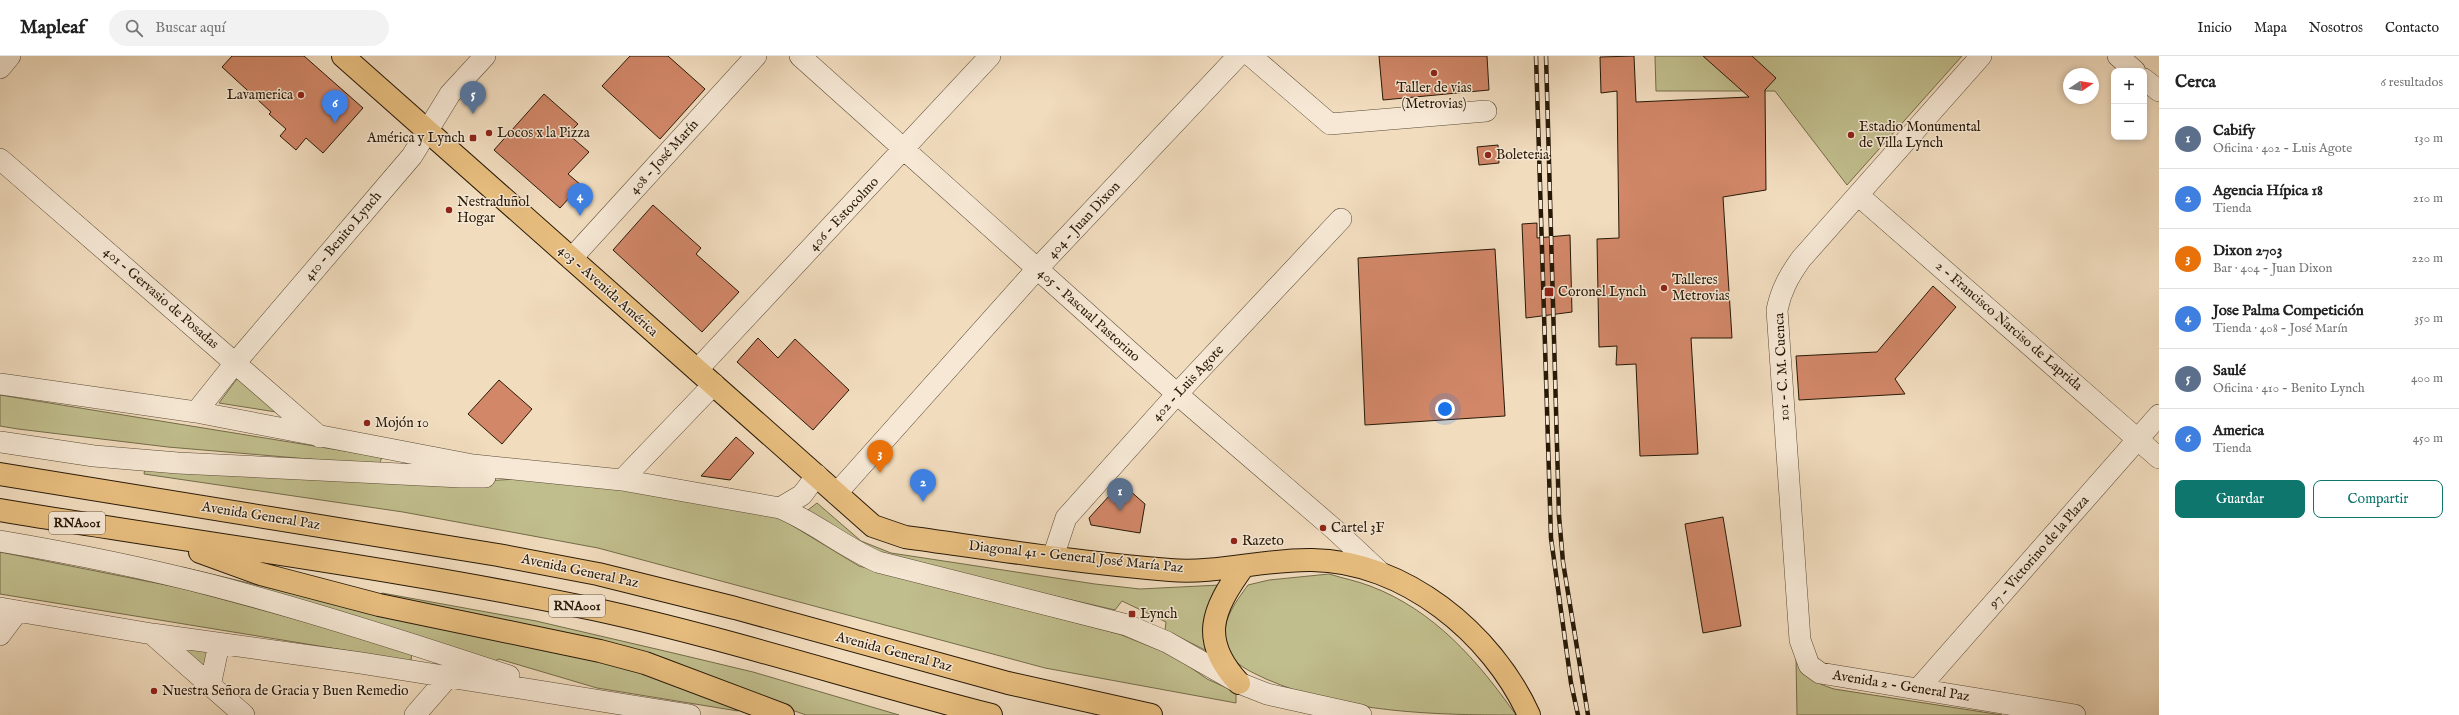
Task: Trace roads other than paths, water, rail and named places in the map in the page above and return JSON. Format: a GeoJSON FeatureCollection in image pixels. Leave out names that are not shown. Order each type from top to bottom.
{"type":"FeatureCollection","features":[{"type":"Feature","properties":{"kind":"main road","name":"403 - Avenida América"},"geometry":{"type":"LineString","coordinates":[[343,56],[873,526]]}},
{"type":"Feature","properties":{"kind":"main road","name":"Avenida General Paz"},"geometry":{"type":"LineString","coordinates":[[0,474],[498,555],[598,574],[735,608],[1008,683],[1151,715]]}},
{"type":"Feature","properties":{"kind":"main road","name":"RNA001"},"geometry":{"type":"LineString","coordinates":[[0,510],[467,585],[593,610],[696,633],[991,715]]}},
{"type":"Feature","properties":{"kind":"main road","name":"Diagonal 41 - General José María Paz"},"geometry":{"type":"LineString","coordinates":[[873,526],[905,537],[1172,571],[1243,567],[1311,560],[1338,561],[1365,566],[1380,572],[1432,602],[1477,639],[1514,687],[1529,715]]}},
{"type":"Feature","properties":{"kind":"main road"},"geometry":{"type":"LineString","coordinates":[[154,535],[261,574],[379,605],[600,651],[645,663],[783,715]]}},
{"type":"Feature","properties":{"kind":"main road"},"geometry":{"type":"LineString","coordinates":[[1239,683],[1225,666],[1216,649],[1213,627],[1218,610],[1228,588],[1243,567]]}},
{"type":"Feature","properties":{"kind":"street"},"geometry":{"type":"LineString","coordinates":[[0,68],[10,56]]}},
{"type":"Feature","properties":{"kind":"street","name":"410 - Benito Lynch"},"geometry":{"type":"LineString","coordinates":[[196,412],[236,362],[412,156],[426,129],[450,94],[485,56]]}},
{"type":"Feature","properties":{"kind":"street","name":"408 - José Marín"},"geometry":{"type":"LineString","coordinates":[[571,259],[756,56]]}},
{"type":"Feature","properties":{"kind":"street","name":"405 - Pascual Pastorino"},"geometry":{"type":"LineString","coordinates":[[800,56],[905,149],[1037,270],[1177,394],[1334,529],[1380,572]]}},
{"type":"Feature","properties":{"kind":"street","name":"406 - Estocolmo"},"geometry":{"type":"LineString","coordinates":[[697,370],[905,149],[990,56]]}},
{"type":"Feature","properties":{"kind":"street","name":"404 - Juan Dixon"},"geometry":{"type":"LineString","coordinates":[[836,494],[1037,270],[1238,56]]}},
{"type":"Feature","properties":{"kind":"street"},"geometry":{"type":"LineString","coordinates":[[1251,56],[1330,124],[1486,111]]}},
{"type":"Feature","properties":{"kind":"street","name":"101 - C. M. Cuenca"},"geometry":{"type":"LineString","coordinates":[[1820,673],[1809,665],[1800,640],[1777,310],[1780,294],[1787,278],[1801,259],[1981,56]]}},
{"type":"Feature","properties":{"kind":"street"},"geometry":{"type":"LineString","coordinates":[[2118,56],[2132,68]]}},
{"type":"Feature","properties":{"kind":"street"},"geometry":{"type":"LineString","coordinates":[[2147,81],[2159,92]]}},
{"type":"Feature","properties":{"kind":"street","name":"401 - Gervasio de Posadas"},"geometry":{"type":"LineString","coordinates":[[0,159],[321,437]]}},
{"type":"Feature","properties":{"kind":"street","name":"2 - Francisco Narciso de Laprida"},"geometry":{"type":"LineString","coordinates":[[1858,195],[2159,458]]}},
{"type":"Feature","properties":{"kind":"street","name":"402 - Luis Agote"},"geometry":{"type":"LineString","coordinates":[[1053,557],[1066,518],[1177,394],[1340,219]]}},
{"type":"Feature","properties":{"kind":"street"},"geometry":{"type":"LineString","coordinates":[[0,384],[196,412],[473,465],[558,472],[622,480],[780,508],[794,513],[858,554],[878,562],[1127,625],[1167,642],[1239,683],[1286,699],[1360,715]]}},
{"type":"Feature","properties":{"kind":"street"},"geometry":{"type":"LineString","coordinates":[[622,480],[714,384]]}},
{"type":"Feature","properties":{"kind":"street","name":"97 - Victorino de la Plaza"},"geometry":{"type":"LineString","coordinates":[[1919,688],[2159,415]]}},
{"type":"Feature","properties":{"kind":"street"},"geometry":{"type":"LineString","coordinates":[[0,442],[94,456],[178,463],[461,477],[558,472]]}},
{"type":"Feature","properties":{"kind":"street"},"geometry":{"type":"LineString","coordinates":[[780,508],[802,495],[817,475]]}},
{"type":"Feature","properties":{"kind":"street"},"geometry":{"type":"LineString","coordinates":[[0,541],[98,558],[211,585],[401,640],[565,694],[629,710],[690,715]]}},
{"type":"Feature","properties":{"kind":"street"},"geometry":{"type":"LineString","coordinates":[[0,635],[9,609],[152,634],[565,694]]}},
{"type":"Feature","properties":{"kind":"street"},"geometry":{"type":"LineString","coordinates":[[152,634],[244,715]]}},
{"type":"Feature","properties":{"kind":"street"},"geometry":{"type":"LineString","coordinates":[[210,686],[218,644]]}},
{"type":"Feature","properties":{"kind":"street","name":"Avenida 2 - General Paz"},"geometry":{"type":"LineString","coordinates":[[1820,673],[1919,688],[2075,715]]}},
{"type":"Feature","properties":{"kind":"street"},"geometry":{"type":"LineString","coordinates":[[415,715],[448,677]]}},
{"type":"Feature","properties":{"kind":"railway"},"geometry":{"type":"LineString","coordinates":[[1536,56],[1551,538],[1571,683],[1578,715]]}},
{"type":"Feature","properties":{"kind":"railway"},"geometry":{"type":"LineString","coordinates":[[1546,56],[1559,516],[1563,562],[1588,715]]}},
{"type":"Feature","properties":{"kind":"place","name":"Taller de vias (Metrovias)"},"geometry":{"type":"Point","coordinates":[1434,73]}},
{"type":"Feature","properties":{"kind":"place","name":"Lavamerica"},"geometry":{"type":"Point","coordinates":[301,95]}},
{"type":"Feature","properties":{"kind":"place","name":"Saulé"},"geometry":{"type":"Point","coordinates":[473,114]}},
{"type":"Feature","properties":{"kind":"place","name":"America"},"geometry":{"type":"Point","coordinates":[335,123]}},
{"type":"Feature","properties":{"kind":"place","name":"Locos x la Pizza"},"geometry":{"type":"Point","coordinates":[489,133]}},
{"type":"Feature","properties":{"kind":"place","name":"Estadio Monumental de Villa Lynch"},"geometry":{"type":"Point","coordinates":[1851,135]}},
{"type":"Feature","properties":{"kind":"place","name":"América y Lynch"},"geometry":{"type":"Point","coordinates":[473,138]}},
{"type":"Feature","properties":{"kind":"place","name":"Boleteria"},"geometry":{"type":"Point","coordinates":[1488,155]}},
{"type":"Feature","properties":{"kind":"place","name":"Nestraduñol Hogar"},"geometry":{"type":"Point","coordinates":[449,210]}},
{"type":"Feature","properties":{"kind":"place","name":"Jose Palma Competición"},"geometry":{"type":"Point","coordinates":[580,216]}},
{"type":"Feature","properties":{"kind":"place","name":"Talleres Metrovias"},"geometry":{"type":"Point","coordinates":[1664,288]}},
{"type":"Feature","properties":{"kind":"place","name":"Coronel Lynch"},"geometry":{"type":"Point","coordinates":[1549,292]}},
{"type":"Feature","properties":{"kind":"place","name":"Mojón 10"},"geometry":{"type":"Point","coordinates":[367,423]}},
{"type":"Feature","properties":{"kind":"place","name":"Dixon 2703"},"geometry":{"type":"Point","coordinates":[880,473]}},
{"type":"Feature","properties":{"kind":"place","name":"Agencia Hípica 18"},"geometry":{"type":"Point","coordinates":[923,502]}},
{"type":"Feature","properties":{"kind":"place","name":"Cabify"},"geometry":{"type":"Point","coordinates":[1120,511]}},
{"type":"Feature","properties":{"kind":"place","name":"Cartel 3F"},"geometry":{"type":"Point","coordinates":[1323,528]}},
{"type":"Feature","properties":{"kind":"place","name":"Razeto"},"geometry":{"type":"Point","coordinates":[1234,541]}},
{"type":"Feature","properties":{"kind":"place","name":"Lynch"},"geometry":{"type":"Point","coordinates":[1132,614]}},
{"type":"Feature","properties":{"kind":"place","name":"Nuestra Señora de Gracia y Buen Remedio"},"geometry":{"type":"Point","coordinates":[154,691]}}]}
